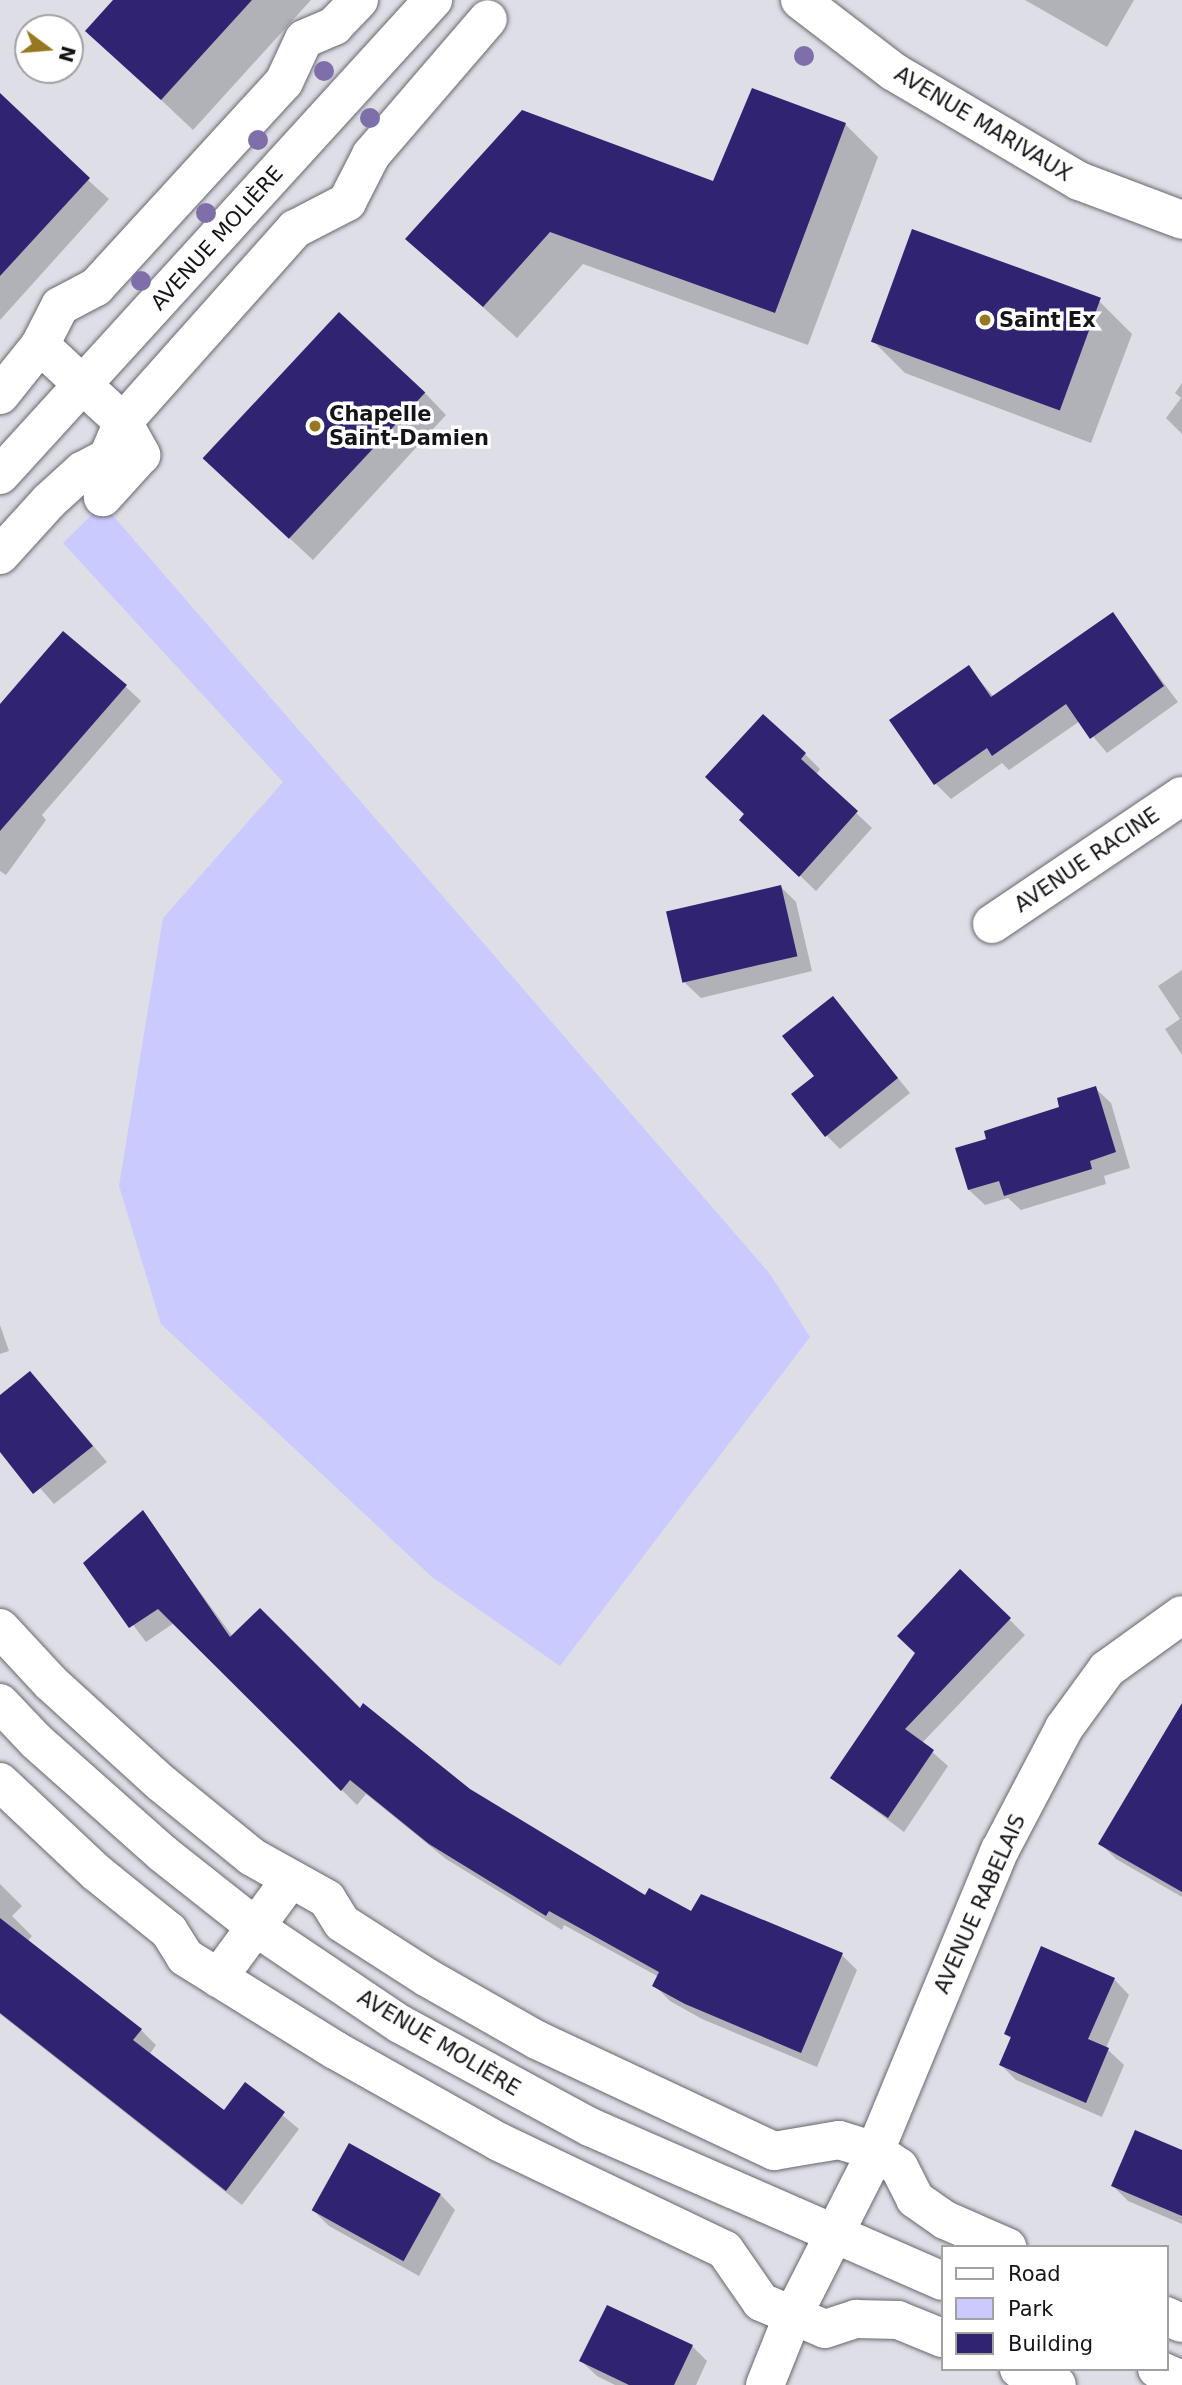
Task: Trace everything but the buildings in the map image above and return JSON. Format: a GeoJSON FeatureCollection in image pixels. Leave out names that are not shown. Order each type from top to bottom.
{"type":"FeatureCollection","features":[{"type":"Feature","properties":{"kind":"street"},"geometry":{"type":"LineString","coordinates":[[0,395],[40,345],[60,306],[96,287],[284,82],[304,39],[334,26],[359,0]]}},
{"type":"Feature","properties":{"kind":"street","name":"AVENUE MOLIÈRE"},"geometry":{"type":"LineString","coordinates":[[0,475],[433,0]]}},
{"type":"Feature","properties":{"kind":"street","name":"AVENUE MARIVAUX"},"geometry":{"type":"LineString","coordinates":[[800,0],[894,72],[1067,174],[1182,220]]}},
{"type":"Feature","properties":{"kind":"street"},"geometry":{"type":"LineString","coordinates":[[0,555],[49,501],[82,471],[108,457],[123,422],[295,229],[347,202],[371,155],[488,19]]}},
{"type":"Feature","properties":{"kind":"street"},"geometry":{"type":"LineString","coordinates":[[284,82],[371,155]]}},
{"type":"Feature","properties":{"kind":"street"},"geometry":{"type":"LineString","coordinates":[[40,345],[123,422],[141,455],[103,497]]}},
{"type":"Feature","properties":{"kind":"street","name":"AVENUE RACINE"},"geometry":{"type":"LineString","coordinates":[[992,924],[1182,796]]}},
{"type":"Feature","properties":{"kind":"street","name":"AVENUE RABELAIS"},"geometry":{"type":"LineString","coordinates":[[765,2385],[793,2315],[875,2151],[1000,1850],[1064,1728],[1107,1669],[1182,1615]]}},
{"type":"Feature","properties":{"kind":"street"},"geometry":{"type":"LineString","coordinates":[[0,1628],[51,1683],[162,1783],[252,1857],[327,1899],[342,1923],[426,1977],[537,2040],[725,2132],[774,2151],[839,2140],[875,2151],[899,2167],[915,2199],[945,2220],[1002,2245]]}},
{"type":"Feature","properties":{"kind":"street","name":"AVENUE MOLIÈRE"},"geometry":{"type":"LineString","coordinates":[[0,1703],[36,1741],[162,1853],[257,1928],[400,2024],[492,2078],[691,2174],[940,2280]]}},
{"type":"Feature","properties":{"kind":"street"},"geometry":{"type":"LineString","coordinates":[[0,1782],[97,1874],[169,1931],[185,1957],[511,2148],[725,2250],[761,2302],[825,2329],[856,2319],[898,2320],[940,2337]]}},
{"type":"Feature","properties":{"kind":"street"},"geometry":{"type":"LineString","coordinates":[[218,1978],[290,1880]]}},
{"type":"Feature","properties":{"kind":"street"},"geometry":{"type":"LineString","coordinates":[[1024,2371],[1057,2385]]}},
{"type":"Feature","properties":{"kind":"street"},"geometry":{"type":"LineString","coordinates":[[1162,2371],[1182,2380]]}},
{"type":"Feature","properties":{"kind":"green space"},"geometry":{"type":"Polygon","coordinates":[[[103,504],[770,1274],[810,1337],[560,1666],[432,1577],[161,1324],[119,1186],[163,918],[283,782],[63,543],[103,504]]]}},
{"type":"Feature","properties":{"kind":"place","name":"Saint Ex"},"geometry":{"type":"Point","coordinates":[985,320]}},
{"type":"Feature","properties":{"kind":"place","name":"Chapelle Saint-Damien"},"geometry":{"type":"Point","coordinates":[315,426]}}]}
